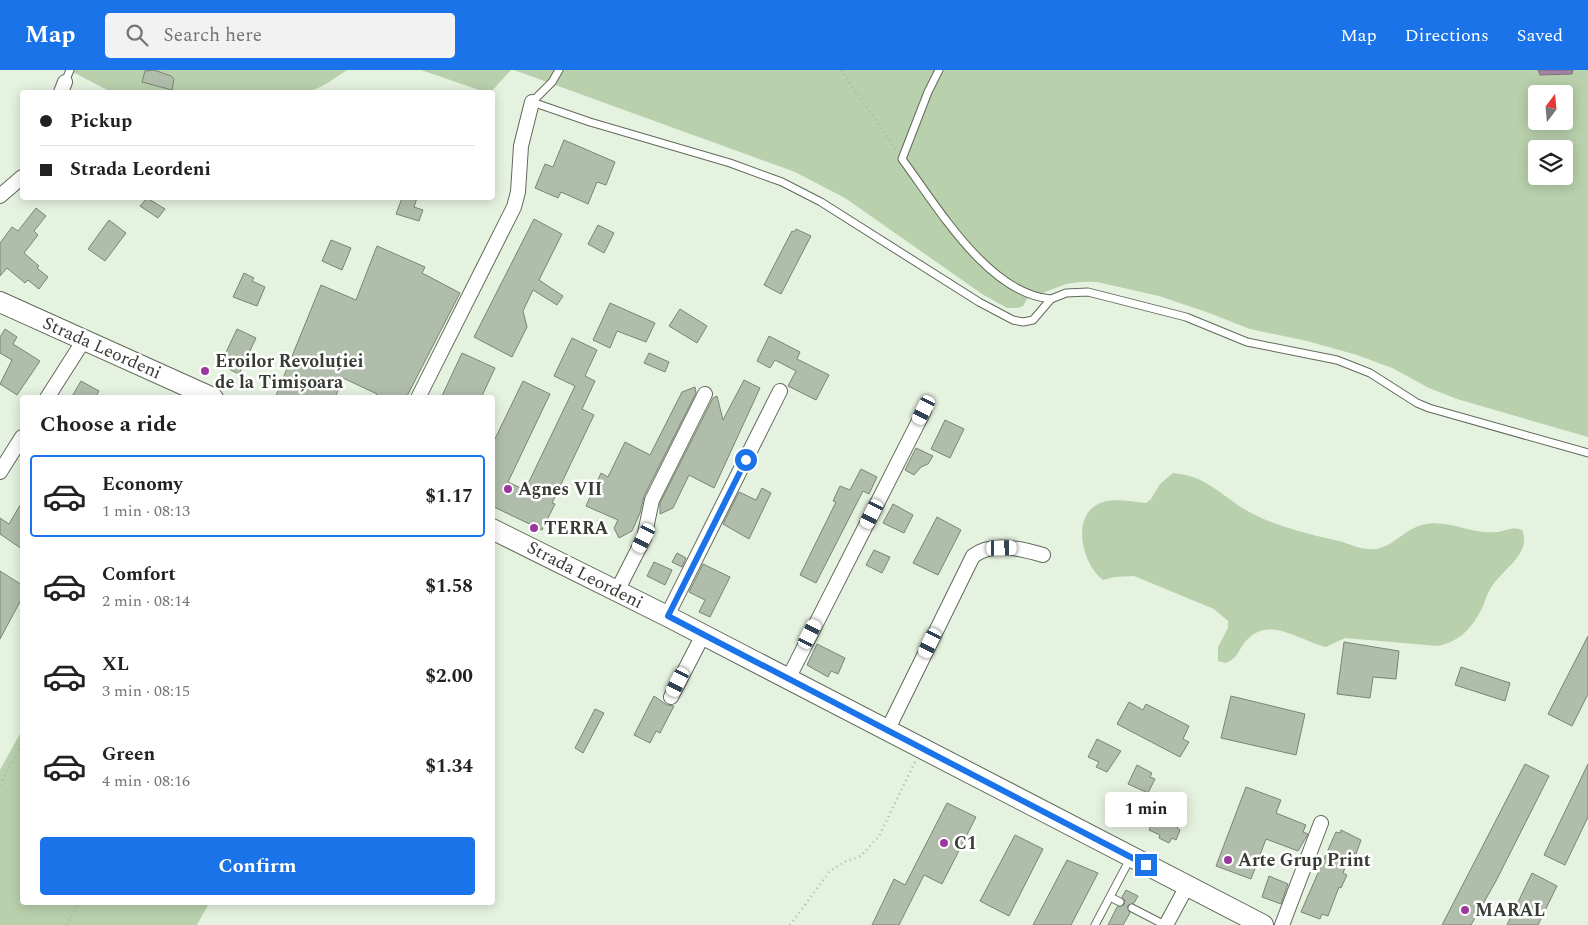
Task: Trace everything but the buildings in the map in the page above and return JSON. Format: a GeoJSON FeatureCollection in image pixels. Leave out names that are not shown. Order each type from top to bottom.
{"type":"FeatureCollection","features":[{"type":"Feature","properties":{"kind":"main road","name":"Strada Leordeni"},"geometry":{"type":"LineString","coordinates":[[0,302],[205,395]]}},
{"type":"Feature","properties":{"kind":"main road","name":"Strada Leordeni"},"geometry":{"type":"LineString","coordinates":[[495,530],[668,616],[1263,925]]}},
{"type":"Feature","properties":{"kind":"street"},"geometry":{"type":"LineString","coordinates":[[420,395],[514,207],[521,146],[532,102]]}},
{"type":"Feature","properties":{"kind":"street"},"geometry":{"type":"LineString","coordinates":[[0,196],[20,178]]}},
{"type":"Feature","properties":{"kind":"street"},"geometry":{"type":"LineString","coordinates":[[49,395],[84,340]]}},
{"type":"Feature","properties":{"kind":"street"},"geometry":{"type":"LineString","coordinates":[[668,616],[780,391]]}},
{"type":"Feature","properties":{"kind":"street"},"geometry":{"type":"LineString","coordinates":[[617,591],[644,538],[652,500],[705,394]]}},
{"type":"Feature","properties":{"kind":"street"},"geometry":{"type":"LineString","coordinates":[[788,679],[924,410]]}},
{"type":"Feature","properties":{"kind":"street"},"geometry":{"type":"LineString","coordinates":[[0,472],[20,440]]}},
{"type":"Feature","properties":{"kind":"street"},"geometry":{"type":"LineString","coordinates":[[887,731],[973,556],[981,550],[1014,548],[1043,555]]}},
{"type":"Feature","properties":{"kind":"street"},"geometry":{"type":"LineString","coordinates":[[671,697],[703,635]]}},
{"type":"Feature","properties":{"kind":"street"},"geometry":{"type":"LineString","coordinates":[[1282,925],[1321,823]]}},
{"type":"Feature","properties":{"kind":"street"},"geometry":{"type":"LineString","coordinates":[[1165,925],[1186,886]]}},
{"type":"Feature","properties":{"kind":"lane"},"geometry":{"type":"LineString","coordinates":[[559,70],[552,82],[532,102],[590,122],[730,163],[782,182],[821,202],[979,302],[1013,320],[1023,322],[1033,320],[1052,299]]}},
{"type":"Feature","properties":{"kind":"lane"},"geometry":{"type":"LineString","coordinates":[[939,70],[928,92],[902,159],[964,241],[986,264],[1018,289],[1031,296],[1052,299],[1066,294],[1088,292],[1186,317],[1247,342],[1337,360],[1370,373],[1412,400],[1429,408],[1588,453]]}},
{"type":"Feature","properties":{"kind":"lane"},"geometry":{"type":"LineString","coordinates":[[1095,925],[1132,857]]}},
{"type":"Feature","properties":{"kind":"lane"},"geometry":{"type":"LineString","coordinates":[[1110,897],[1120,902]]}},
{"type":"Feature","properties":{"kind":"lane"},"geometry":{"type":"LineString","coordinates":[[1132,908],[1165,925]]}},
{"type":"Feature","properties":{"kind":"path"},"geometry":{"type":"LineString","coordinates":[[841,70],[902,159]]}},
{"type":"Feature","properties":{"kind":"path"},"geometry":{"type":"LineString","coordinates":[[0,786],[20,748]]}},
{"type":"Feature","properties":{"kind":"path"},"geometry":{"type":"LineString","coordinates":[[790,925],[830,871],[846,861],[861,856],[872,846],[879,836],[922,749]]}},
{"type":"Feature","properties":{"kind":"path"},"geometry":{"type":"LineString","coordinates":[[67,925],[77,905]]}},
{"type":"Feature","properties":{"kind":"green space"},"geometry":{"type":"Polygon","coordinates":[[[69,70],[347,70],[313,90],[107,90],[69,70]]]}},
{"type":"Feature","properties":{"kind":"green space"},"geometry":{"type":"Polygon","coordinates":[[[421,70],[511,70],[493,90],[479,90],[421,70]]]}},
{"type":"Feature","properties":{"kind":"green space"},"geometry":{"type":"Polygon","coordinates":[[[514,70],[1588,70],[1588,437],[1457,399],[1429,388],[1392,368],[1357,355],[1307,341],[1250,329],[1159,296],[1097,282],[1066,284],[1027,299],[1023,306],[1007,308],[982,294],[845,198],[795,172],[514,70]]]}},
{"type":"Feature","properties":{"kind":"green space"},"geometry":{"type":"Polygon","coordinates":[[[1173,473],[1186,475],[1207,483],[1242,508],[1275,523],[1356,547],[1377,549],[1384,547],[1408,531],[1431,523],[1488,532],[1512,529],[1522,530],[1523,546],[1515,560],[1491,587],[1479,614],[1470,627],[1460,637],[1446,644],[1438,646],[1345,638],[1326,647],[1286,632],[1267,630],[1258,632],[1249,638],[1237,654],[1226,663],[1218,661],[1218,647],[1228,628],[1228,621],[1214,609],[1134,576],[1114,577],[1103,580],[1089,563],[1085,551],[1082,539],[1083,527],[1086,517],[1092,508],[1103,502],[1113,500],[1146,503],[1151,499],[1160,484],[1173,473]]]}},
{"type":"Feature","properties":{"kind":"green space"},"geometry":{"type":"Polygon","coordinates":[[[20,734],[20,905],[208,905],[197,925],[0,925],[0,770],[20,734]]]}},
{"type":"Feature","properties":{"kind":"shaded area"},"geometry":{"type":"Polygon","coordinates":[[[1538,70],[1573,70],[1572,74],[1540,75],[1538,70]]]}},
{"type":"Feature","properties":{"kind":"place","name":"Eroilor Revoluției de la Timișoara"},"geometry":{"type":"Point","coordinates":[205,371]}},
{"type":"Feature","properties":{"kind":"place","name":"Agnes VII"},"geometry":{"type":"Point","coordinates":[508,489]}},
{"type":"Feature","properties":{"kind":"place","name":"TERRA"},"geometry":{"type":"Point","coordinates":[534,528]}},
{"type":"Feature","properties":{"kind":"place","name":"C1"},"geometry":{"type":"Point","coordinates":[944,843]}},
{"type":"Feature","properties":{"kind":"place","name":"Arte Grup Print"},"geometry":{"type":"Point","coordinates":[1228,860]}},
{"type":"Feature","properties":{"kind":"place","name":"MARAL"},"geometry":{"type":"Point","coordinates":[1465,910]}},
{"type":"Feature","properties":{"kind":"route"},"geometry":{"type":"LineString","coordinates":[[746,460],[668,616],[1146,865]]}}]}
